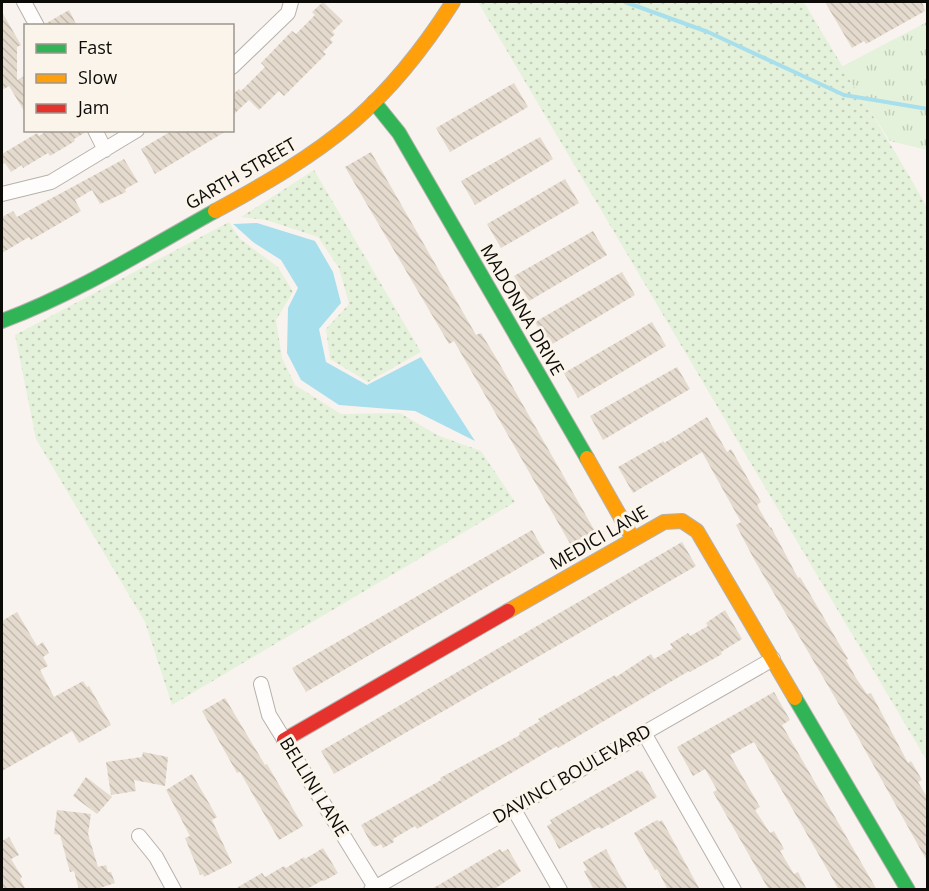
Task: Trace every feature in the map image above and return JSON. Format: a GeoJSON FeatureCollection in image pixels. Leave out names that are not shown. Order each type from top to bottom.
{"type":"FeatureCollection","features":[{"type":"Feature","properties":{"kind":"street"},"geometry":{"type":"LineString","coordinates":[[24,2],[36,24]]}},
{"type":"Feature","properties":{"kind":"street"},"geometry":{"type":"LineString","coordinates":[[234,65],[288,13],[291,2]]}},
{"type":"Feature","properties":{"kind":"street","name":"GARTH STREET"},"geometry":{"type":"LineString","coordinates":[[2,321],[64,295],[314,153],[374,102],[403,72],[431,37],[453,2]]}},
{"type":"Feature","properties":{"kind":"street","name":"MADONNA DRIVE"},"geometry":{"type":"LineString","coordinates":[[374,102],[399,133],[633,539]]}},
{"type":"Feature","properties":{"kind":"street"},"geometry":{"type":"LineString","coordinates":[[95,132],[105,150]]}},
{"type":"Feature","properties":{"kind":"street"},"geometry":{"type":"LineString","coordinates":[[2,194],[51,182],[134,132]]}},
{"type":"Feature","properties":{"kind":"street","name":"MEDICI LANE"},"geometry":{"type":"LineString","coordinates":[[284,740],[664,522],[673,520],[690,524],[697,531],[908,890]]}},
{"type":"Feature","properties":{"kind":"street","name":"DAVINCI BOULEVARD"},"geometry":{"type":"LineString","coordinates":[[373,888],[773,659]]}},
{"type":"Feature","properties":{"kind":"street","name":"BELLINI LANE"},"geometry":{"type":"LineString","coordinates":[[261,684],[269,714],[373,888]]}},
{"type":"Feature","properties":{"kind":"street"},"geometry":{"type":"LineString","coordinates":[[644,733],[734,890]]}},
{"type":"Feature","properties":{"kind":"street"},"geometry":{"type":"LineString","coordinates":[[513,808],[560,890]]}},
{"type":"Feature","properties":{"kind":"street"},"geometry":{"type":"LineString","coordinates":[[139,836],[156,857],[174,890]]}},
{"type":"Feature","properties":{"kind":"green space"},"geometry":{"type":"Polygon","coordinates":[[[478,2],[804,2],[897,155],[927,207],[927,761],[478,2]]]}},
{"type":"Feature","properties":{"kind":"green space"},"geometry":{"type":"Polygon","coordinates":[[[927,22],[927,150],[890,141],[841,67],[927,22]]]}},
{"type":"Feature","properties":{"kind":"green space"},"geometry":{"type":"Polygon","coordinates":[[[314,170],[421,352],[368,382],[330,359],[326,329],[349,304],[339,268],[318,237],[266,220],[241,217],[314,170]]]}},
{"type":"Feature","properties":{"kind":"green space"},"geometry":{"type":"Polygon","coordinates":[[[229,222],[240,239],[278,267],[293,292],[276,320],[282,358],[295,385],[341,414],[400,413],[437,435],[481,451],[515,502],[172,705],[145,622],[36,439],[15,335],[229,222]]]}},
{"type":"Feature","properties":{"kind":"water"},"geometry":{"type":"Polygon","coordinates":[[[257,223],[315,241],[333,272],[341,303],[319,329],[326,362],[367,385],[421,357],[475,441],[415,411],[339,405],[301,380],[287,353],[288,308],[298,288],[281,260],[253,242],[233,224],[257,223]]]}},
{"type":"Feature","properties":{"kind":"building"},"geometry":{"type":"Polygon","coordinates":[[[323,2],[343,21],[332,32],[335,34],[330,39],[333,42],[323,52],[326,54],[284,96],[279,91],[259,110],[249,100],[234,114],[234,93],[239,89],[241,91],[265,67],[261,63],[292,31],[296,34],[315,15],[312,12],[323,2]]]}},
{"type":"Feature","properties":{"kind":"building"},"geometry":{"type":"Polygon","coordinates":[[[825,2],[922,2],[925,11],[866,44],[864,41],[852,48],[825,2]]]}},
{"type":"Feature","properties":{"kind":"building"},"geometry":{"type":"Polygon","coordinates":[[[69,10],[76,24],[45,24],[69,10]]]}},
{"type":"Feature","properties":{"kind":"building"},"geometry":{"type":"Polygon","coordinates":[[[2,12],[21,45],[17,47],[17,80],[24,76],[24,111],[9,86],[2,90],[2,12]]]}},
{"type":"Feature","properties":{"kind":"building"},"geometry":{"type":"Polygon","coordinates":[[[514,83],[528,107],[450,152],[436,128],[514,83]]]}},
{"type":"Feature","properties":{"kind":"building"},"geometry":{"type":"Polygon","coordinates":[[[45,132],[86,132],[50,156],[48,153],[23,168],[22,165],[11,172],[5,163],[2,165],[2,154],[37,133],[39,136],[45,132]]]}},
{"type":"Feature","properties":{"kind":"building"},"geometry":{"type":"Polygon","coordinates":[[[170,132],[225,132],[155,174],[141,149],[170,132]]]}},
{"type":"Feature","properties":{"kind":"building"},"geometry":{"type":"Polygon","coordinates":[[[540,137],[553,159],[475,205],[461,181],[540,137]]]}},
{"type":"Feature","properties":{"kind":"building"},"geometry":{"type":"Polygon","coordinates":[[[371,152],[476,335],[481,333],[495,356],[596,533],[572,547],[454,341],[449,344],[345,167],[371,152]]]}},
{"type":"Feature","properties":{"kind":"building"},"geometry":{"type":"Polygon","coordinates":[[[124,159],[138,182],[125,189],[126,192],[100,204],[92,190],[75,200],[81,211],[31,240],[29,237],[2,253],[2,217],[13,211],[17,217],[124,159]]]}},
{"type":"Feature","properties":{"kind":"building"},"geometry":{"type":"Polygon","coordinates":[[[565,179],[579,203],[501,248],[487,224],[565,179]]]}},
{"type":"Feature","properties":{"kind":"building"},"geometry":{"type":"Polygon","coordinates":[[[593,231],[607,255],[529,301],[514,276],[593,231]]]}},
{"type":"Feature","properties":{"kind":"building"},"geometry":{"type":"Polygon","coordinates":[[[622,272],[635,295],[549,346],[535,322],[622,272]]]}},
{"type":"Feature","properties":{"kind":"building"},"geometry":{"type":"Polygon","coordinates":[[[652,322],[666,346],[578,398],[564,373],[652,322]]]}},
{"type":"Feature","properties":{"kind":"building"},"geometry":{"type":"Polygon","coordinates":[[[677,367],[690,389],[603,440],[590,416],[677,367]]]}},
{"type":"Feature","properties":{"kind":"building"},"geometry":{"type":"Polygon","coordinates":[[[707,417],[727,452],[731,449],[761,502],[757,505],[798,578],[800,577],[848,659],[846,660],[856,678],[867,694],[871,693],[908,763],[911,761],[922,780],[918,782],[927,797],[927,861],[755,561],[736,525],[741,522],[702,452],[633,493],[618,467],[707,417]]]}},
{"type":"Feature","properties":{"kind":"building"},"geometry":{"type":"Polygon","coordinates":[[[532,530],[545,553],[306,692],[292,668],[532,530]]]}},
{"type":"Feature","properties":{"kind":"building"},"geometry":{"type":"Polygon","coordinates":[[[682,542],[696,566],[334,774],[321,751],[682,542]]]}},
{"type":"Feature","properties":{"kind":"building"},"geometry":{"type":"Polygon","coordinates":[[[725,610],[742,639],[721,652],[722,654],[558,748],[557,746],[417,829],[415,826],[393,839],[394,842],[383,848],[381,844],[375,847],[372,845],[361,825],[441,780],[440,778],[520,735],[519,733],[540,721],[538,719],[615,675],[616,677],[651,654],[654,659],[673,648],[670,644],[688,633],[690,636],[708,626],[706,623],[725,610]]]}},
{"type":"Feature","properties":{"kind":"building"},"geometry":{"type":"Polygon","coordinates":[[[17,612],[37,646],[43,642],[49,653],[43,657],[48,666],[40,670],[54,697],[83,681],[87,687],[89,686],[111,725],[79,743],[72,731],[2,771],[2,621],[17,612]]]}},
{"type":"Feature","properties":{"kind":"building"},"geometry":{"type":"Polygon","coordinates":[[[774,692],[790,720],[782,725],[877,890],[839,890],[754,742],[730,755],[760,807],[755,810],[770,833],[774,831],[784,849],[780,851],[794,874],[798,872],[807,890],[769,890],[713,792],[717,790],[705,769],[693,776],[677,747],[774,692]]]}},
{"type":"Feature","properties":{"kind":"building"},"geometry":{"type":"Polygon","coordinates":[[[225,698],[303,826],[279,840],[202,711],[225,698]]]}},
{"type":"Feature","properties":{"kind":"building"},"geometry":{"type":"Polygon","coordinates":[[[143,752],[168,757],[165,786],[134,780],[136,791],[111,795],[106,762],[142,757],[143,752]]]}},
{"type":"Feature","properties":{"kind":"building"},"geometry":{"type":"Polygon","coordinates":[[[638,770],[642,771],[657,797],[601,829],[599,827],[559,849],[547,826],[552,823],[550,820],[638,770]]]}},
{"type":"Feature","properties":{"kind":"building"},"geometry":{"type":"Polygon","coordinates":[[[192,774],[217,817],[212,820],[232,863],[204,877],[203,874],[200,875],[185,838],[190,836],[166,790],[192,774]]]}},
{"type":"Feature","properties":{"kind":"building"},"geometry":{"type":"Polygon","coordinates":[[[86,777],[112,797],[97,814],[73,796],[86,777]]]}},
{"type":"Feature","properties":{"kind":"building"},"geometry":{"type":"Polygon","coordinates":[[[57,810],[91,814],[88,834],[98,867],[106,865],[115,883],[94,890],[79,890],[74,871],[70,872],[60,835],[54,834],[57,810]]]}},
{"type":"Feature","properties":{"kind":"building"},"geometry":{"type":"Polygon","coordinates":[[[657,820],[659,822],[662,820],[700,890],[668,890],[657,869],[655,870],[634,833],[657,820]]]}},
{"type":"Feature","properties":{"kind":"building"},"geometry":{"type":"Polygon","coordinates":[[[9,837],[19,855],[11,859],[22,877],[20,879],[26,890],[2,890],[2,841],[9,837]]]}},
{"type":"Feature","properties":{"kind":"building"},"geometry":{"type":"Polygon","coordinates":[[[323,848],[338,873],[307,889],[233,890],[262,873],[265,877],[323,848]]]}},
{"type":"Feature","properties":{"kind":"building"},"geometry":{"type":"Polygon","coordinates":[[[500,849],[502,852],[508,849],[521,871],[493,890],[430,890],[500,849]]]}},
{"type":"Feature","properties":{"kind":"building"},"geometry":{"type":"Polygon","coordinates":[[[606,849],[628,890],[594,890],[584,871],[587,870],[583,862],[606,849]]]}},
{"type":"Feature","properties":{"kind":"waterway"},"geometry":{"type":"LineString","coordinates":[[625,2],[708,32],[844,95],[928,109]]}},
{"type":"Feature","properties":{"kind":"traffic: fast"},"geometry":{"type":"LineString","coordinates":[[374,102],[399,133],[587,458]]}},
{"type":"Feature","properties":{"kind":"traffic: fast"},"geometry":{"type":"LineString","coordinates":[[2,321],[84,284],[215,211]]}},
{"type":"Feature","properties":{"kind":"traffic: fast"},"geometry":{"type":"LineString","coordinates":[[795,698],[908,890]]}},
{"type":"Feature","properties":{"kind":"traffic: slow"},"geometry":{"type":"LineString","coordinates":[[215,211],[269,181],[354,121],[408,65],[453,2]]}},
{"type":"Feature","properties":{"kind":"traffic: slow"},"geometry":{"type":"LineString","coordinates":[[587,458],[633,539]]}},
{"type":"Feature","properties":{"kind":"traffic: slow"},"geometry":{"type":"LineString","coordinates":[[508,611],[664,522],[682,521],[697,531],[795,698]]}},
{"type":"Feature","properties":{"kind":"traffic: jam"},"geometry":{"type":"LineString","coordinates":[[284,740],[508,611]]}}]}
